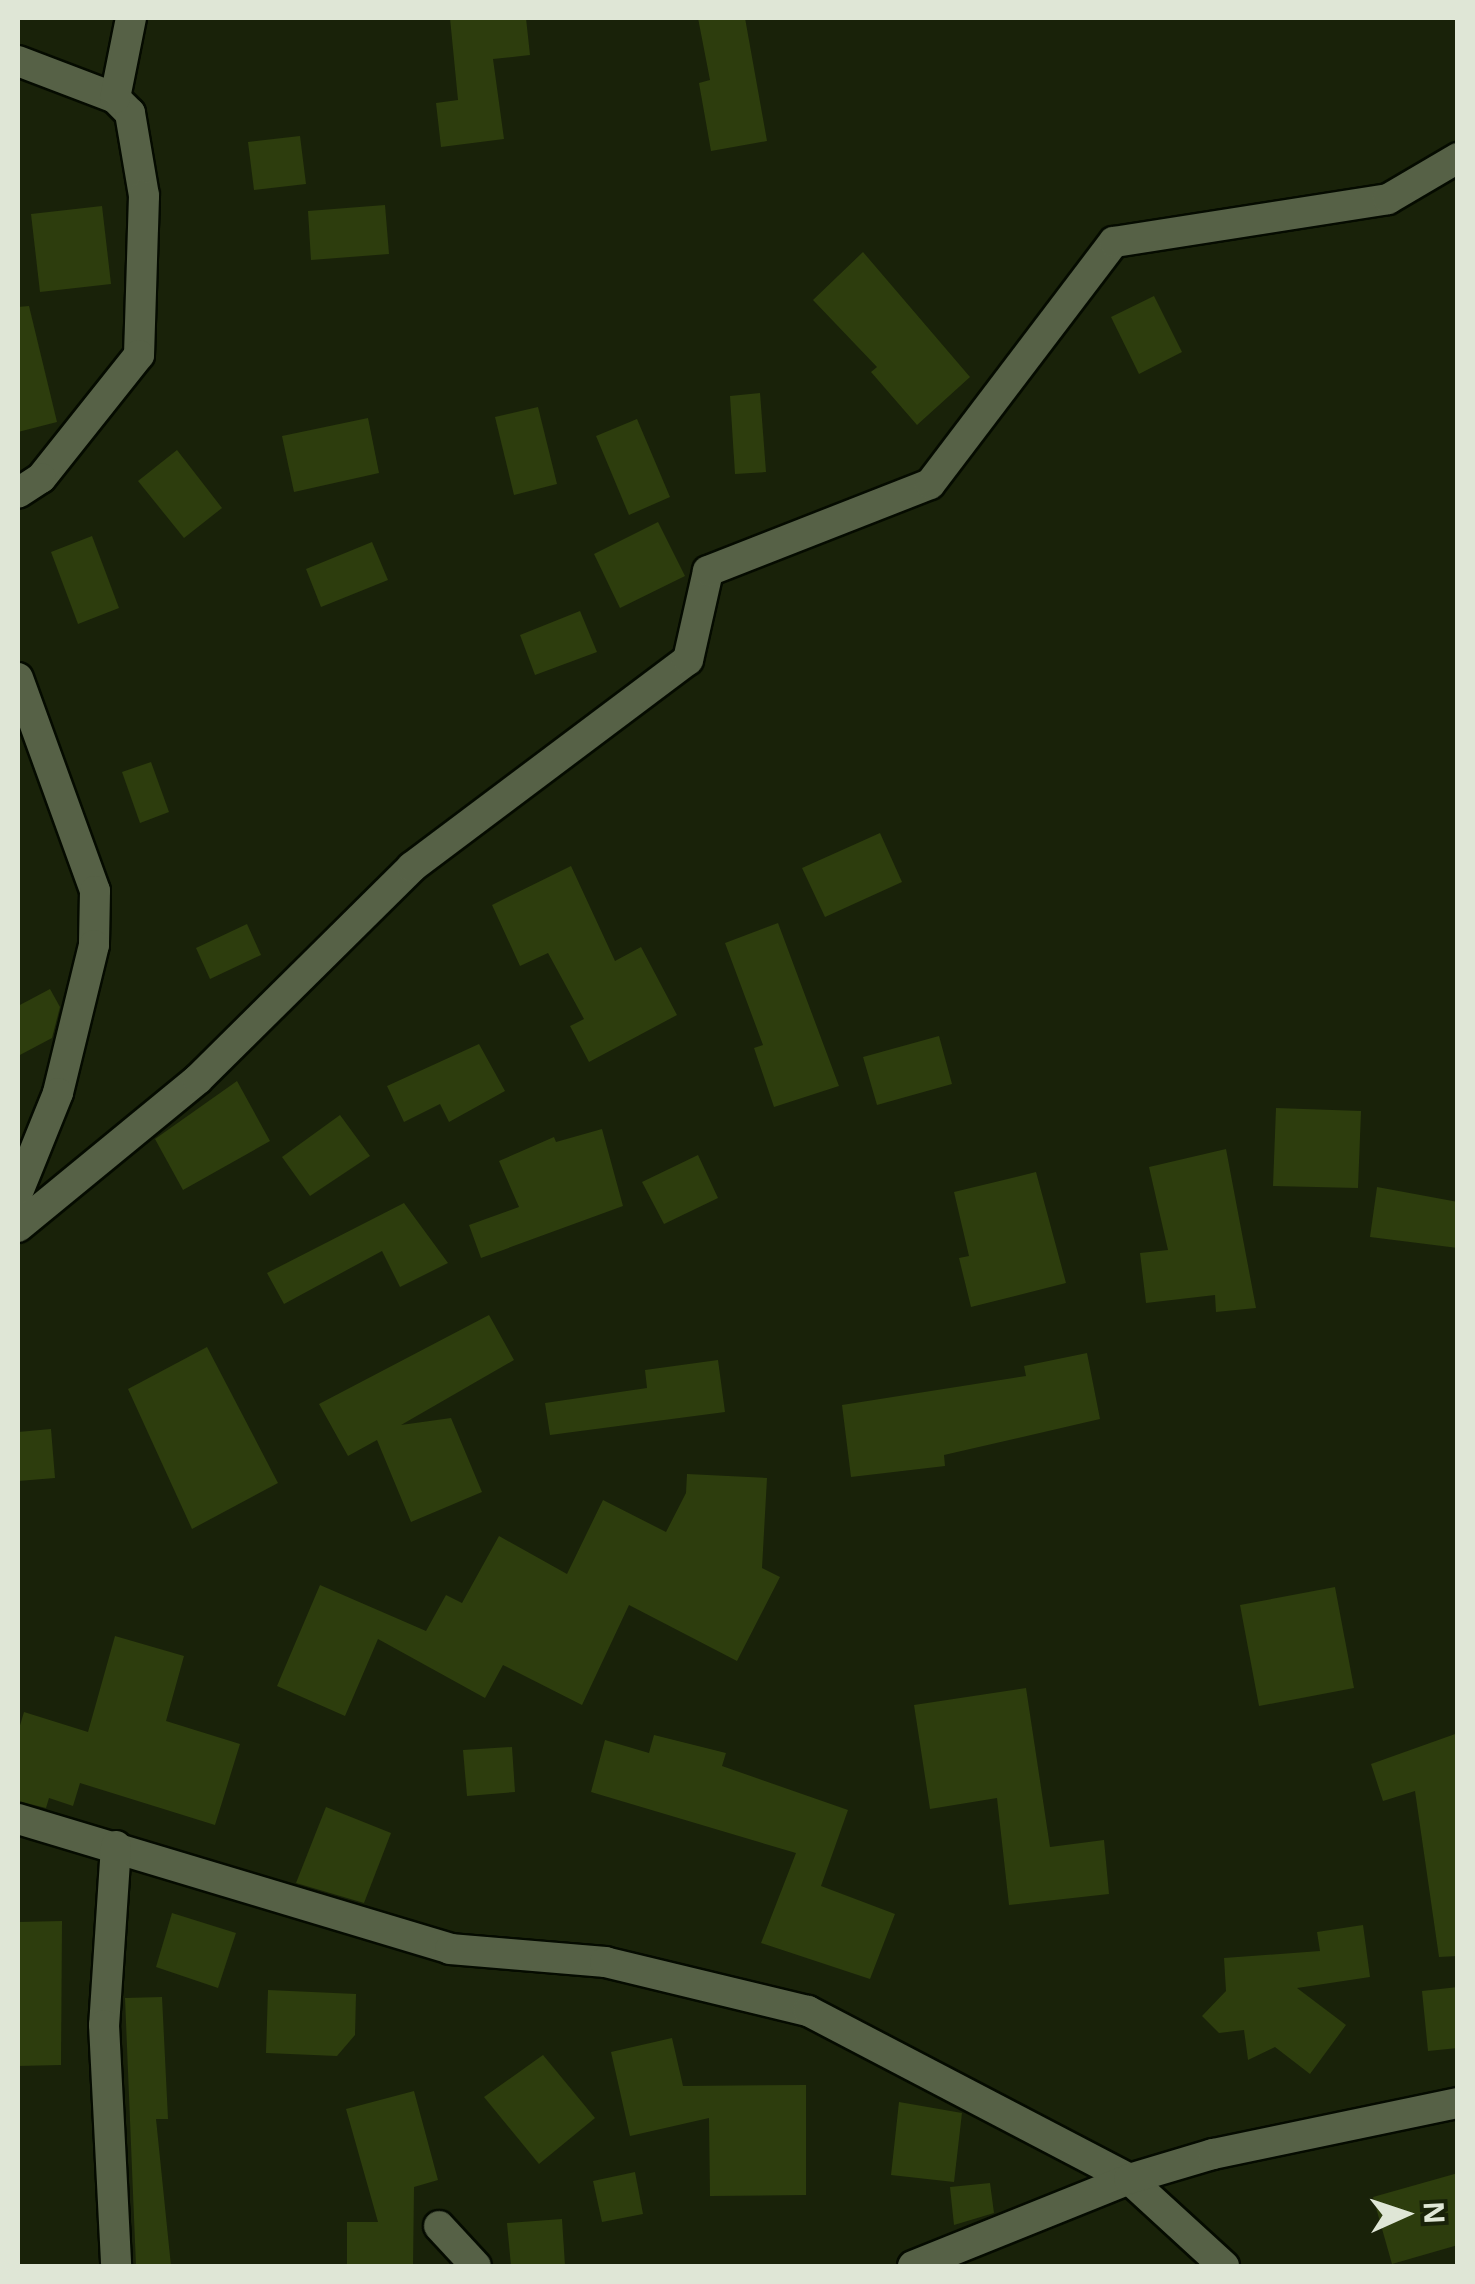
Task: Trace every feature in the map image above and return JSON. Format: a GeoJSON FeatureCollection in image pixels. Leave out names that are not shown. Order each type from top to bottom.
{"type":"FeatureCollection","features":[{"type":"Feature","properties":{"kind":"street"},"geometry":{"type":"LineString","coordinates":[[115,98],[131,18]]}},
{"type":"Feature","properties":{"kind":"street"},"geometry":{"type":"LineString","coordinates":[[18,61],[115,98],[130,113],[144,196],[139,355],[41,478],[18,493]]}},
{"type":"Feature","properties":{"kind":"street"},"geometry":{"type":"LineString","coordinates":[[18,1227],[198,1079],[412,867],[688,660],[708,571],[930,484],[1114,242],[1388,199],[1458,158]]}},
{"type":"Feature","properties":{"kind":"street"},"geometry":{"type":"LineString","coordinates":[[18,678],[95,891],[94,945],[58,1093],[18,1192]]}},
{"type":"Feature","properties":{"kind":"street"},"geometry":{"type":"LineString","coordinates":[[18,1818],[450,1949],[605,1962],[808,2011],[1129,2179],[1224,2266]]}},
{"type":"Feature","properties":{"kind":"street"},"geometry":{"type":"LineString","coordinates":[[116,1846],[104,2025],[116,2266]]}},
{"type":"Feature","properties":{"kind":"street"},"geometry":{"type":"LineString","coordinates":[[913,2266],[1129,2179],[1213,2154],[1458,2103]]}},
{"type":"Feature","properties":{"kind":"street"},"geometry":{"type":"LineString","coordinates":[[439,2226],[476,2266]]}},
{"type":"Feature","properties":{"kind":"building"},"geometry":{"type":"Polygon","coordinates":[[[450,18],[526,18],[530,55],[493,59],[504,139],[441,147],[436,103],[458,100],[450,18]]]}},
{"type":"Feature","properties":{"kind":"building"},"geometry":{"type":"Polygon","coordinates":[[[698,18],[745,18],[767,141],[711,151],[699,83],[710,80],[698,18]]]}},
{"type":"Feature","properties":{"kind":"building"},"geometry":{"type":"Polygon","coordinates":[[[300,136],[306,184],[254,190],[248,142],[300,136]]]}},
{"type":"Feature","properties":{"kind":"building"},"geometry":{"type":"Polygon","coordinates":[[[385,205],[389,254],[311,260],[308,211],[385,205]]]}},
{"type":"Feature","properties":{"kind":"building"},"geometry":{"type":"Polygon","coordinates":[[[102,206],[111,284],[40,292],[31,214],[102,206]]]}},
{"type":"Feature","properties":{"kind":"building"},"geometry":{"type":"Polygon","coordinates":[[[863,252],[970,377],[917,425],[871,372],[877,367],[813,300],[863,252]]]}},
{"type":"Feature","properties":{"kind":"building"},"geometry":{"type":"Polygon","coordinates":[[[1154,296],[1182,352],[1139,374],[1111,317],[1154,296]]]}},
{"type":"Feature","properties":{"kind":"building"},"geometry":{"type":"Polygon","coordinates":[[[29,306],[57,422],[18,432],[18,307],[29,306]]]}},
{"type":"Feature","properties":{"kind":"building"},"geometry":{"type":"Polygon","coordinates":[[[760,393],[766,472],[735,474],[730,396],[760,393]]]}},
{"type":"Feature","properties":{"kind":"building"},"geometry":{"type":"Polygon","coordinates":[[[538,407],[557,484],[514,495],[495,417],[538,407]]]}},
{"type":"Feature","properties":{"kind":"building"},"geometry":{"type":"Polygon","coordinates":[[[368,418],[379,473],[294,492],[282,436],[368,418]]]}},
{"type":"Feature","properties":{"kind":"building"},"geometry":{"type":"Polygon","coordinates":[[[637,419],[670,497],[629,515],[596,436],[637,419]]]}},
{"type":"Feature","properties":{"kind":"building"},"geometry":{"type":"Polygon","coordinates":[[[177,450],[222,508],[184,538],[138,481],[177,450]]]}},
{"type":"Feature","properties":{"kind":"building"},"geometry":{"type":"Polygon","coordinates":[[[658,522],[685,576],[620,608],[594,554],[658,522]]]}},
{"type":"Feature","properties":{"kind":"building"},"geometry":{"type":"Polygon","coordinates":[[[92,536],[119,608],[78,624],[51,552],[92,536]]]}},
{"type":"Feature","properties":{"kind":"building"},"geometry":{"type":"Polygon","coordinates":[[[372,542],[388,580],[321,607],[306,569],[372,542]]]}},
{"type":"Feature","properties":{"kind":"building"},"geometry":{"type":"Polygon","coordinates":[[[580,611],[597,652],[535,675],[520,635],[580,611]]]}},
{"type":"Feature","properties":{"kind":"building"},"geometry":{"type":"Polygon","coordinates":[[[151,762],[169,812],[140,823],[122,772],[151,762]]]}},
{"type":"Feature","properties":{"kind":"building"},"geometry":{"type":"Polygon","coordinates":[[[880,833],[902,882],[825,917],[802,868],[880,833]]]}},
{"type":"Feature","properties":{"kind":"building"},"geometry":{"type":"Polygon","coordinates":[[[571,866],[615,961],[641,947],[677,1015],[589,1062],[570,1026],[584,1019],[548,953],[520,966],[492,905],[571,866]]]}},
{"type":"Feature","properties":{"kind":"building"},"geometry":{"type":"Polygon","coordinates":[[[778,923],[839,1086],[774,1107],[754,1048],[763,1045],[725,943],[778,923]]]}},
{"type":"Feature","properties":{"kind":"building"},"geometry":{"type":"Polygon","coordinates":[[[247,924],[261,955],[210,979],[196,948],[247,924]]]}},
{"type":"Feature","properties":{"kind":"building"},"geometry":{"type":"Polygon","coordinates":[[[50,989],[60,1007],[52,1038],[18,1056],[18,1006],[50,989]]]}},
{"type":"Feature","properties":{"kind":"building"},"geometry":{"type":"Polygon","coordinates":[[[939,1036],[952,1084],[877,1105],[863,1057],[939,1036]]]}},
{"type":"Feature","properties":{"kind":"building"},"geometry":{"type":"Polygon","coordinates":[[[479,1044],[505,1091],[449,1122],[440,1104],[404,1122],[387,1086],[479,1044]]]}},
{"type":"Feature","properties":{"kind":"building"},"geometry":{"type":"Polygon","coordinates":[[[237,1081],[270,1141],[183,1190],[155,1139],[237,1081]]]}},
{"type":"Feature","properties":{"kind":"building"},"geometry":{"type":"Polygon","coordinates":[[[1276,1108],[1361,1111],[1358,1188],[1273,1186],[1276,1108]]]}},
{"type":"Feature","properties":{"kind":"building"},"geometry":{"type":"Polygon","coordinates":[[[340,1115],[370,1156],[310,1196],[282,1157],[340,1115]]]}},
{"type":"Feature","properties":{"kind":"building"},"geometry":{"type":"Polygon","coordinates":[[[602,1129],[623,1206],[481,1258],[469,1225],[519,1207],[499,1161],[554,1137],[556,1142],[602,1129]]]}},
{"type":"Feature","properties":{"kind":"building"},"geometry":{"type":"Polygon","coordinates":[[[1226,1149],[1256,1308],[1216,1312],[1215,1295],[1146,1303],[1140,1253],[1168,1250],[1149,1167],[1226,1149]]]}},
{"type":"Feature","properties":{"kind":"building"},"geometry":{"type":"Polygon","coordinates":[[[698,1155],[718,1198],[664,1224],[642,1182],[698,1155]]]}},
{"type":"Feature","properties":{"kind":"building"},"geometry":{"type":"Polygon","coordinates":[[[1036,1172],[1066,1283],[971,1307],[959,1258],[969,1256],[954,1192],[1036,1172]]]}},
{"type":"Feature","properties":{"kind":"building"},"geometry":{"type":"Polygon","coordinates":[[[1377,1187],[1458,1202],[1458,1248],[1370,1237],[1377,1187]]]}},
{"type":"Feature","properties":{"kind":"building"},"geometry":{"type":"Polygon","coordinates":[[[404,1203],[448,1263],[400,1287],[382,1251],[284,1304],[267,1273],[404,1203]]]}},
{"type":"Feature","properties":{"kind":"building"},"geometry":{"type":"Polygon","coordinates":[[[489,1315],[514,1360],[401,1425],[451,1418],[482,1492],[411,1522],[377,1440],[348,1456],[319,1404],[489,1315]]]}},
{"type":"Feature","properties":{"kind":"building"},"geometry":{"type":"Polygon","coordinates":[[[207,1347],[278,1483],[192,1529],[128,1389],[207,1347]]]}},
{"type":"Feature","properties":{"kind":"building"},"geometry":{"type":"Polygon","coordinates":[[[1087,1353],[1100,1419],[944,1455],[945,1466],[851,1477],[842,1405],[1026,1376],[1024,1366],[1087,1353]]]}},
{"type":"Feature","properties":{"kind":"building"},"geometry":{"type":"Polygon","coordinates":[[[718,1360],[725,1412],[550,1435],[545,1403],[647,1388],[645,1370],[718,1360]]]}},
{"type":"Feature","properties":{"kind":"building"},"geometry":{"type":"Polygon","coordinates":[[[51,1429],[55,1478],[18,1481],[18,1432],[51,1429]]]}},
{"type":"Feature","properties":{"kind":"building"},"geometry":{"type":"Polygon","coordinates":[[[687,1474],[767,1478],[762,1568],[780,1577],[737,1661],[629,1605],[582,1705],[503,1665],[485,1698],[378,1639],[345,1716],[277,1686],[320,1585],[426,1631],[446,1595],[462,1603],[499,1536],[567,1574],[603,1500],[666,1532],[686,1493],[687,1474]]]}},
{"type":"Feature","properties":{"kind":"building"},"geometry":{"type":"Polygon","coordinates":[[[1335,1587],[1354,1688],[1259,1706],[1240,1605],[1335,1587]]]}},
{"type":"Feature","properties":{"kind":"building"},"geometry":{"type":"Polygon","coordinates":[[[115,1636],[184,1656],[166,1721],[240,1744],[215,1825],[80,1783],[73,1806],[49,1798],[46,1808],[18,1801],[18,1732],[24,1712],[88,1732],[115,1636]]]}},
{"type":"Feature","properties":{"kind":"building"},"geometry":{"type":"Polygon","coordinates":[[[1026,1688],[1050,1847],[1104,1840],[1109,1894],[1009,1905],[997,1798],[930,1809],[914,1705],[1026,1688]]]}},
{"type":"Feature","properties":{"kind":"building"},"geometry":{"type":"Polygon","coordinates":[[[1458,1733],[1458,1956],[1439,1957],[1415,1791],[1383,1801],[1371,1764],[1458,1733]]]}},
{"type":"Feature","properties":{"kind":"building"},"geometry":{"type":"Polygon","coordinates":[[[654,1735],[726,1753],[722,1766],[848,1810],[821,1886],[895,1914],[870,1979],[761,1943],[796,1853],[591,1792],[605,1740],[649,1753],[654,1735]]]}},
{"type":"Feature","properties":{"kind":"building"},"geometry":{"type":"Polygon","coordinates":[[[512,1747],[515,1792],[467,1796],[463,1750],[512,1747]]]}},
{"type":"Feature","properties":{"kind":"building"},"geometry":{"type":"Polygon","coordinates":[[[326,1807],[391,1833],[364,1903],[296,1883],[326,1807]]]}},
{"type":"Feature","properties":{"kind":"building"},"geometry":{"type":"Polygon","coordinates":[[[172,1913],[236,1933],[218,1988],[156,1967],[172,1913]]]}},
{"type":"Feature","properties":{"kind":"building"},"geometry":{"type":"Polygon","coordinates":[[[62,1921],[61,2065],[18,2066],[18,1922],[62,1921]]]}},
{"type":"Feature","properties":{"kind":"building"},"geometry":{"type":"Polygon","coordinates":[[[1363,1925],[1370,1977],[1297,1988],[1346,2025],[1310,2074],[1275,2047],[1248,2060],[1244,2030],[1219,2033],[1202,2016],[1226,1991],[1224,1958],[1320,1951],[1317,1932],[1363,1925]]]}},
{"type":"Feature","properties":{"kind":"building"},"geometry":{"type":"Polygon","coordinates":[[[1458,1987],[1458,2048],[1428,2051],[1422,1991],[1458,1987]]]}},
{"type":"Feature","properties":{"kind":"building"},"geometry":{"type":"Polygon","coordinates":[[[268,1990],[356,1994],[355,2035],[337,2056],[266,2053],[268,1990]]]}},
{"type":"Feature","properties":{"kind":"building"},"geometry":{"type":"Polygon","coordinates":[[[162,1997],[168,2119],[156,2119],[171,2266],[136,2266],[125,1998],[162,1997]]]}},
{"type":"Feature","properties":{"kind":"building"},"geometry":{"type":"Polygon","coordinates":[[[672,2038],[683,2086],[806,2085],[806,2195],[710,2196],[709,2118],[630,2136],[611,2052],[672,2038]]]}},
{"type":"Feature","properties":{"kind":"building"},"geometry":{"type":"Polygon","coordinates":[[[543,2055],[595,2118],[539,2164],[484,2097],[543,2055]]]}},
{"type":"Feature","properties":{"kind":"building"},"geometry":{"type":"Polygon","coordinates":[[[414,2091],[438,2180],[414,2187],[413,2266],[347,2266],[347,2222],[378,2222],[346,2109],[414,2091]]]}},
{"type":"Feature","properties":{"kind":"building"},"geometry":{"type":"Polygon","coordinates":[[[899,2102],[962,2113],[954,2182],[891,2175],[899,2102]]]}},
{"type":"Feature","properties":{"kind":"building"},"geometry":{"type":"Polygon","coordinates":[[[635,2172],[643,2214],[602,2222],[593,2181],[635,2172]]]}},
{"type":"Feature","properties":{"kind":"building"},"geometry":{"type":"Polygon","coordinates":[[[1458,2173],[1458,2245],[1392,2264],[1373,2197],[1458,2173]]]}},
{"type":"Feature","properties":{"kind":"building"},"geometry":{"type":"Polygon","coordinates":[[[990,2183],[994,2213],[954,2225],[950,2187],[990,2183]]]}},
{"type":"Feature","properties":{"kind":"building"},"geometry":{"type":"Polygon","coordinates":[[[562,2219],[565,2266],[511,2266],[507,2223],[562,2219]]]}}]}
